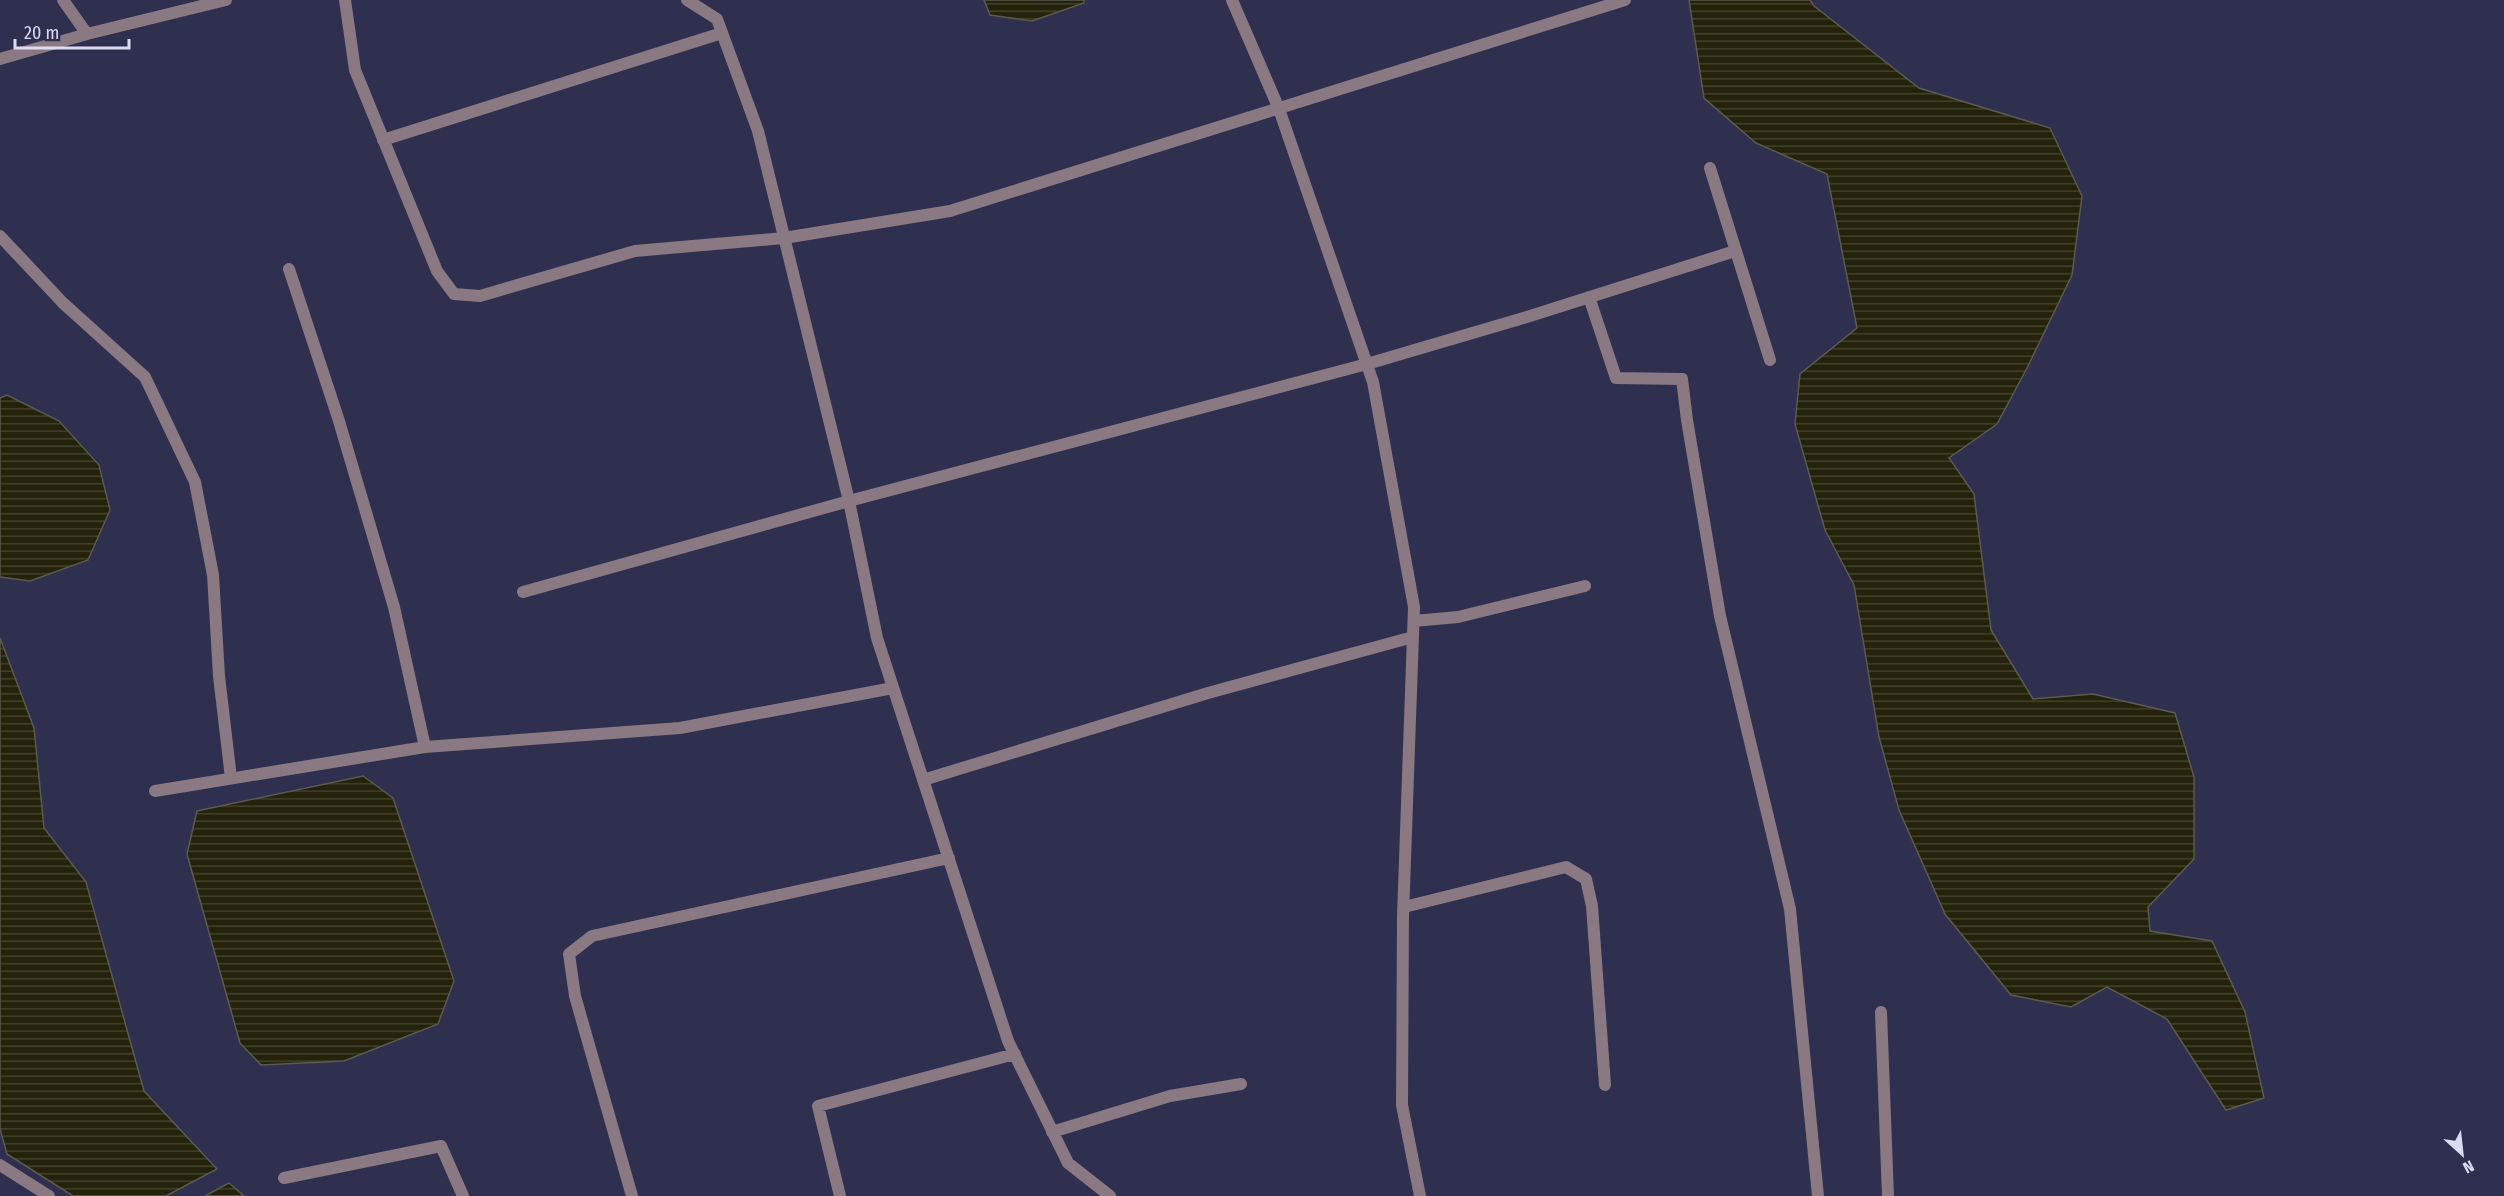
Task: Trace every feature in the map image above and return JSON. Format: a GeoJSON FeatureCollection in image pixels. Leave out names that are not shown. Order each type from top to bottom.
{"type":"FeatureCollection","features":[{"type":"Feature","properties":{"kind":"street"},"geometry":{"type":"LineString","coordinates":[[63,0],[87,34]]}},
{"type":"Feature","properties":{"kind":"street"},"geometry":{"type":"LineString","coordinates":[[0,59],[87,34],[226,0]]}},
{"type":"Feature","properties":{"kind":"street"},"geometry":{"type":"LineString","coordinates":[[345,0],[355,70],[437,271],[454,294],[480,296],[635,251],[784,238],[950,211],[1625,0]]}},
{"type":"Feature","properties":{"kind":"street"},"geometry":{"type":"LineString","coordinates":[[1232,0],[1279,109],[1373,382],[1410,585],[1414,621],[1404,907],[1402,1105],[1420,1196]]}},
{"type":"Feature","properties":{"kind":"street"},"geometry":{"type":"LineString","coordinates":[[692,1],[717,20],[758,131],[849,501],[877,638],[1008,1041],[1068,1163],[1110,1196]]}},
{"type":"Feature","properties":{"kind":"street"},"geometry":{"type":"LineString","coordinates":[[383,140],[722,33]]}},
{"type":"Feature","properties":{"kind":"street"},"geometry":{"type":"LineString","coordinates":[[1710,168],[1770,360]]}},
{"type":"Feature","properties":{"kind":"street"},"geometry":{"type":"LineString","coordinates":[[0,236],[63,303],[145,377],[195,482],[213,575],[219,676],[231,778]]}},
{"type":"Feature","properties":{"kind":"street"},"geometry":{"type":"LineString","coordinates":[[523,592],[849,501],[1367,364],[1735,251]]}},
{"type":"Feature","properties":{"kind":"street"},"geometry":{"type":"LineString","coordinates":[[289,269],[339,421],[394,606],[425,747]]}},
{"type":"Feature","properties":{"kind":"street"},"geometry":{"type":"LineString","coordinates":[[1589,297],[1616,378],[1682,379],[1720,616],[1790,909],[1818,1196]]}},
{"type":"Feature","properties":{"kind":"street"},"geometry":{"type":"LineString","coordinates":[[1414,621],[1458,617],[1585,586]]}},
{"type":"Feature","properties":{"kind":"street"},"geometry":{"type":"LineString","coordinates":[[923,780],[1208,693],[1413,637]]}},
{"type":"Feature","properties":{"kind":"street"},"geometry":{"type":"LineString","coordinates":[[155,791],[425,747],[680,728],[893,688]]}},
{"type":"Feature","properties":{"kind":"street"},"geometry":{"type":"LineString","coordinates":[[632,1196],[575,996],[569,954],[592,936],[949,858]]}},
{"type":"Feature","properties":{"kind":"street"},"geometry":{"type":"LineString","coordinates":[[1404,907],[1566,867],[1586,879],[1592,906],[1605,1085]]}},
{"type":"Feature","properties":{"kind":"street"},"geometry":{"type":"LineString","coordinates":[[1881,1012],[1888,1196]]}},
{"type":"Feature","properties":{"kind":"street"},"geometry":{"type":"LineString","coordinates":[[840,1196],[818,1106],[1015,1054]]}},
{"type":"Feature","properties":{"kind":"street"},"geometry":{"type":"LineString","coordinates":[[1052,1132],[1170,1096],[1241,1084]]}},
{"type":"Feature","properties":{"kind":"street"},"geometry":{"type":"LineString","coordinates":[[284,1178],[441,1146],[463,1196]]}},
{"type":"Feature","properties":{"kind":"street"},"geometry":{"type":"LineString","coordinates":[[1,1163],[49,1196]]}},
{"type":"Feature","properties":{"kind":"shaded area"},"geometry":{"type":"Polygon","coordinates":[[[984,0],[1084,0],[1084,3],[1032,21],[990,15],[984,0]]]}},
{"type":"Feature","properties":{"kind":"shaded area"},"geometry":{"type":"Polygon","coordinates":[[[1689,0],[1810,0],[1814,6],[1919,88],[2050,128],[2082,196],[2072,275],[1997,424],[1949,458],[1974,494],[1991,630],[2033,699],[2093,694],[2175,713],[2194,777],[2194,859],[2148,907],[2150,931],[2212,941],[2245,1012],[2264,1098],[2226,1110],[2167,1019],[2107,987],[2071,1007],[2011,995],[1945,914],[1899,810],[1879,737],[1854,585],[1825,530],[1795,424],[1800,374],[1857,328],[1827,174],[1756,143],[1704,98],[1689,0]]]}},
{"type":"Feature","properties":{"kind":"shaded area"},"geometry":{"type":"Polygon","coordinates":[[[7,395],[59,421],[99,465],[110,510],[88,560],[30,581],[0,577],[0,398],[7,395]]]}},
{"type":"Feature","properties":{"kind":"shaded area"},"geometry":{"type":"Polygon","coordinates":[[[0,638],[34,728],[44,828],[86,882],[144,1091],[217,1169],[166,1196],[73,1196],[7,1154],[0,1129],[0,638]]]}},
{"type":"Feature","properties":{"kind":"shaded area"},"geometry":{"type":"Polygon","coordinates":[[[363,776],[393,798],[454,981],[438,1024],[344,1061],[261,1065],[240,1043],[187,854],[197,811],[363,776]]]}},
{"type":"Feature","properties":{"kind":"shaded area"},"geometry":{"type":"Polygon","coordinates":[[[229,1183],[244,1196],[205,1196],[229,1183]]]}}]}
